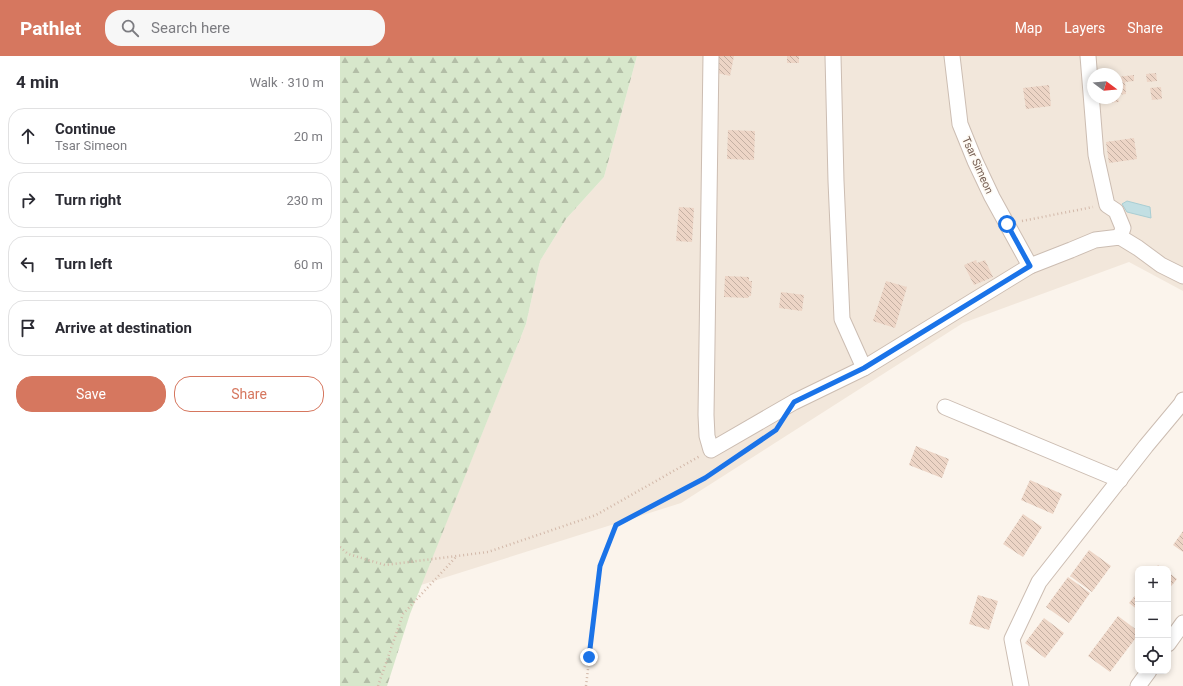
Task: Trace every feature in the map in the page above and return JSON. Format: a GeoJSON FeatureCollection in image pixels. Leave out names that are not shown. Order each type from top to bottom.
{"type":"FeatureCollection","features":[{"type":"Feature","properties":{"kind":"street"},"geometry":{"type":"LineString","coordinates":[[711,56],[706,415],[707,436],[710,450],[794,402],[864,368],[1030,266],[1095,240],[1120,237],[1161,265],[1183,276]]}},
{"type":"Feature","properties":{"kind":"street"},"geometry":{"type":"LineString","coordinates":[[833,56],[836,181],[842,319],[864,368]]}},
{"type":"Feature","properties":{"kind":"street","name":"Tsar Simeon"},"geometry":{"type":"LineString","coordinates":[[952,56],[960,124],[977,167],[1030,266]]}},
{"type":"Feature","properties":{"kind":"street"},"geometry":{"type":"LineString","coordinates":[[1088,56],[1096,155],[1107,205],[1116,211],[1123,228],[1120,237]]}},
{"type":"Feature","properties":{"kind":"street"},"geometry":{"type":"LineString","coordinates":[[1021,686],[1012,639],[1039,582],[1183,400]]}},
{"type":"Feature","properties":{"kind":"street"},"geometry":{"type":"LineString","coordinates":[[945,407],[1120,480]]}},
{"type":"Feature","properties":{"kind":"street"},"geometry":{"type":"LineString","coordinates":[[1171,640],[1183,623]]}},
{"type":"Feature","properties":{"kind":"street"},"geometry":{"type":"LineString","coordinates":[[1138,686],[1147,674]]}},
{"type":"Feature","properties":{"kind":"path"},"geometry":{"type":"LineString","coordinates":[[1007,224],[1107,205]]}},
{"type":"Feature","properties":{"kind":"path"},"geometry":{"type":"LineString","coordinates":[[586,686],[600,566],[616,525],[705,478],[770,434]]}},
{"type":"Feature","properties":{"kind":"path"},"geometry":{"type":"LineString","coordinates":[[340,547],[348,554],[385,565],[488,552],[596,514],[710,450]]}},
{"type":"Feature","properties":{"kind":"path"},"geometry":{"type":"LineString","coordinates":[[378,686],[403,614],[457,556]]}},
{"type":"Feature","properties":{"kind":"shaded area"},"geometry":{"type":"Polygon","coordinates":[[[637,56],[1183,56],[1183,291],[1129,262],[963,323],[681,503],[421,585],[526,324],[540,261],[566,219],[604,177],[637,56]]]}},
{"type":"Feature","properties":{"kind":"green space"},"geometry":{"type":"Polygon","coordinates":[[[340,56],[637,56],[604,177],[566,219],[540,261],[526,324],[410,614],[387,686],[340,686],[340,56]]]}},
{"type":"Feature","properties":{"kind":"water"},"geometry":{"type":"Polygon","coordinates":[[[1127,201],[1150,207],[1151,218],[1127,212],[1122,204],[1127,201]]]}},
{"type":"Feature","properties":{"kind":"building"},"geometry":{"type":"Polygon","coordinates":[[[717,56],[734,56],[730,76],[713,72],[717,56]]]}},
{"type":"Feature","properties":{"kind":"building"},"geometry":{"type":"Polygon","coordinates":[[[787,56],[799,56],[799,63],[787,63],[787,56]]]}},
{"type":"Feature","properties":{"kind":"building"},"geometry":{"type":"Polygon","coordinates":[[[1156,73],[1157,81],[1147,82],[1146,74],[1156,73]]]}},
{"type":"Feature","properties":{"kind":"building"},"geometry":{"type":"Polygon","coordinates":[[[1134,75],[1134,81],[1125,82],[1126,94],[1123,94],[1123,76],[1134,75]]]}},
{"type":"Feature","properties":{"kind":"building"},"geometry":{"type":"Polygon","coordinates":[[[1049,85],[1051,106],[1026,109],[1023,88],[1049,85]]]}},
{"type":"Feature","properties":{"kind":"building"},"geometry":{"type":"Polygon","coordinates":[[[1161,87],[1162,99],[1152,100],[1150,88],[1161,87]]]}},
{"type":"Feature","properties":{"kind":"building"},"geometry":{"type":"Polygon","coordinates":[[[728,130],[755,131],[754,160],[727,159],[728,130]]]}},
{"type":"Feature","properties":{"kind":"building"},"geometry":{"type":"Polygon","coordinates":[[[1134,138],[1137,159],[1109,163],[1106,142],[1134,138]]]}},
{"type":"Feature","properties":{"kind":"building"},"geometry":{"type":"Polygon","coordinates":[[[679,207],[694,208],[692,242],[676,241],[679,207]]]}},
{"type":"Feature","properties":{"kind":"building"},"geometry":{"type":"Polygon","coordinates":[[[976,260],[977,263],[985,260],[993,277],[974,285],[964,265],[976,260]]]}},
{"type":"Feature","properties":{"kind":"building"},"geometry":{"type":"Polygon","coordinates":[[[725,276],[749,277],[749,281],[752,281],[751,296],[748,298],[724,297],[725,276]]]}},
{"type":"Feature","properties":{"kind":"building"},"geometry":{"type":"Polygon","coordinates":[[[886,281],[907,287],[895,328],[873,321],[886,281]]]}},
{"type":"Feature","properties":{"kind":"building"},"geometry":{"type":"Polygon","coordinates":[[[781,292],[804,295],[802,311],[779,308],[781,292]]]}},
{"type":"Feature","properties":{"kind":"building"},"geometry":{"type":"Polygon","coordinates":[[[916,446],[949,459],[942,478],[909,465],[916,446]]]}},
{"type":"Feature","properties":{"kind":"building"},"geometry":{"type":"Polygon","coordinates":[[[1030,480],[1062,494],[1053,514],[1021,500],[1030,480]]]}},
{"type":"Feature","properties":{"kind":"building"},"geometry":{"type":"Polygon","coordinates":[[[1023,514],[1042,527],[1023,557],[1003,544],[1023,514]]]}},
{"type":"Feature","properties":{"kind":"building"},"geometry":{"type":"Polygon","coordinates":[[[1183,531],[1183,552],[1173,545],[1183,531]]]}},
{"type":"Feature","properties":{"kind":"building"},"geometry":{"type":"Polygon","coordinates":[[[1089,550],[1111,566],[1092,592],[1070,576],[1089,550]]]}},
{"type":"Feature","properties":{"kind":"building"},"geometry":{"type":"Polygon","coordinates":[[[1171,574],[1177,579],[1171,586],[1171,574]]]}},
{"type":"Feature","properties":{"kind":"building"},"geometry":{"type":"Polygon","coordinates":[[[1068,577],[1090,593],[1069,623],[1046,607],[1068,577]]]}},
{"type":"Feature","properties":{"kind":"building"},"geometry":{"type":"Polygon","coordinates":[[[978,595],[998,601],[989,630],[969,624],[978,595]]]}},
{"type":"Feature","properties":{"kind":"building"},"geometry":{"type":"Polygon","coordinates":[[[1135,596],[1135,608],[1129,603],[1135,596]]]}},
{"type":"Feature","properties":{"kind":"building"},"geometry":{"type":"Polygon","coordinates":[[[1118,616],[1135,629],[1135,639],[1110,672],[1088,656],[1118,616]]]}},
{"type":"Feature","properties":{"kind":"building"},"geometry":{"type":"Polygon","coordinates":[[[1044,618],[1064,633],[1045,658],[1025,643],[1044,618]]]}},
{"type":"Feature","properties":{"kind":"route"},"geometry":{"type":"LineString","coordinates":[[589,657],[600,566],[616,525],[705,478],[776,430],[794,402],[864,368],[1030,266],[1007,224]]}}]}
